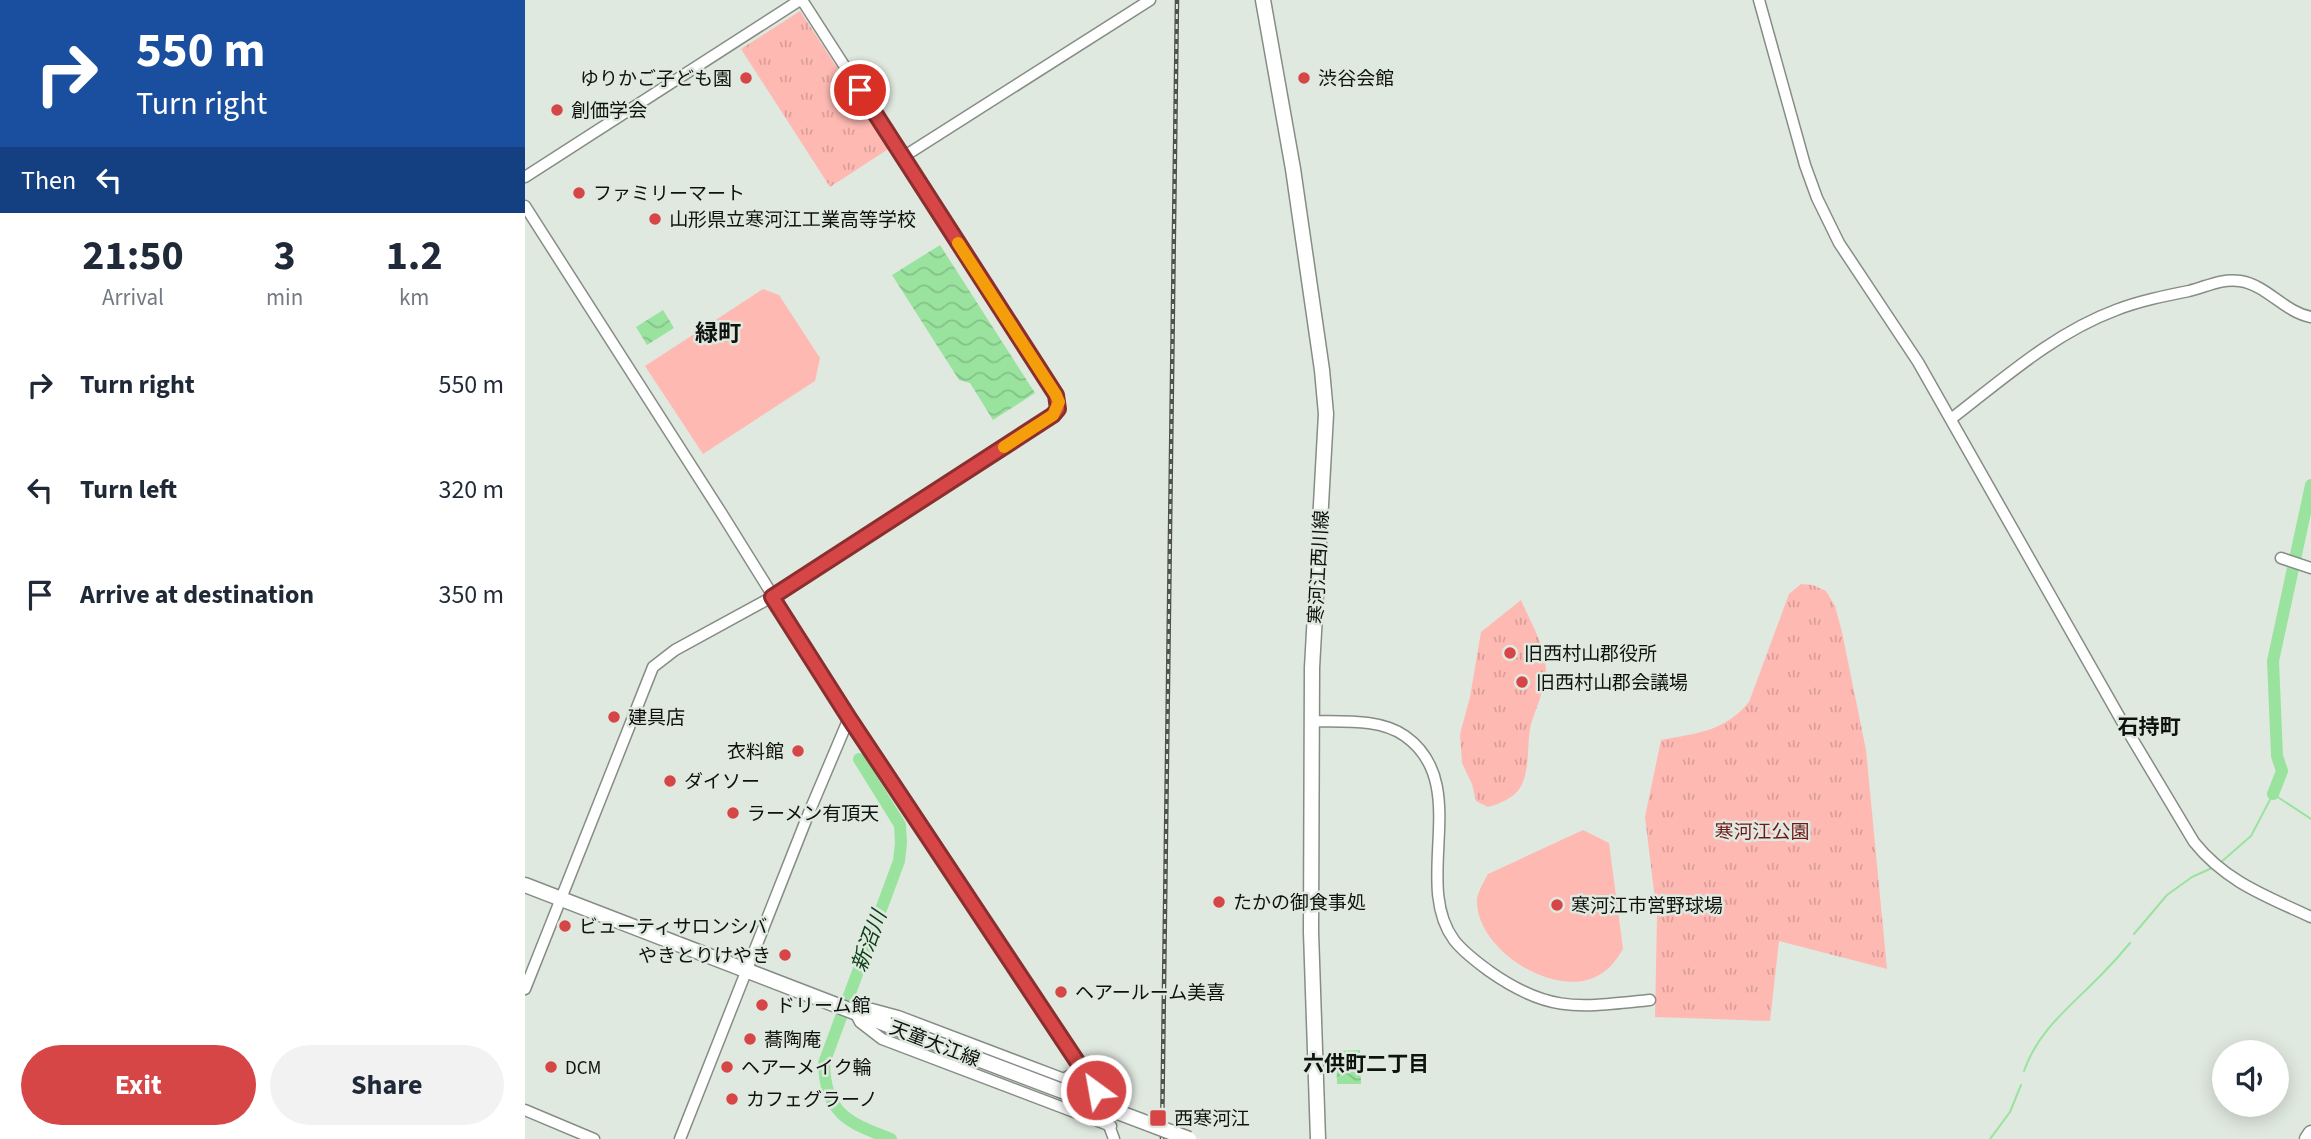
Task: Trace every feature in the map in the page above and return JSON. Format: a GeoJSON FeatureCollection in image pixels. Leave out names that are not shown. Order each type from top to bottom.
{"type":"FeatureCollection","features":[{"type":"Feature","properties":{"kind":"main road","name":"寒河江西川線"},"geometry":{"type":"LineString","coordinates":[[1263,0],[1293,169],[1326,414],[1312,668],[1311,932],[1318,1139]]}},
{"type":"Feature","properties":{"kind":"main road","name":"天童大江線"},"geometry":{"type":"LineString","coordinates":[[525,885],[1189,1139]]}},
{"type":"Feature","properties":{"kind":"main road"},"geometry":{"type":"LineString","coordinates":[[2307,1139],[2311,1133]]}},
{"type":"Feature","properties":{"kind":"street"},"geometry":{"type":"LineString","coordinates":[[525,177],[801,0],[1056,395],[1058,409],[1053,415],[772,597],[675,650],[653,667],[525,989]]}},
{"type":"Feature","properties":{"kind":"street"},"geometry":{"type":"LineString","coordinates":[[903,157],[1150,0]]}},
{"type":"Feature","properties":{"kind":"street"},"geometry":{"type":"LineString","coordinates":[[1759,0],[1805,165],[1817,198],[1839,243],[1918,362],[2124,725],[2194,842],[2222,872],[2245,886],[2311,917]]}},
{"type":"Feature","properties":{"kind":"street"},"geometry":{"type":"LineString","coordinates":[[525,206],[715,502],[849,718],[1096,1090],[1114,1139]]}},
{"type":"Feature","properties":{"kind":"street"},"geometry":{"type":"LineString","coordinates":[[1951,419],[2038,352],[2067,334],[2139,302],[2199,289],[2217,281],[2239,280],[2252,284],[2294,311],[2311,317]]}},
{"type":"Feature","properties":{"kind":"street"},"geometry":{"type":"LineString","coordinates":[[2281,558],[2311,568]]}},
{"type":"Feature","properties":{"kind":"street"},"geometry":{"type":"LineString","coordinates":[[680,1139],[849,718]]}},
{"type":"Feature","properties":{"kind":"street"},"geometry":{"type":"LineString","coordinates":[[1312,721],[1373,724],[1390,728],[1413,743],[1429,762],[1437,791],[1441,909],[1453,939],[1464,951],[1520,991],[1542,1001],[1580,1005],[1650,1000]]}},
{"type":"Feature","properties":{"kind":"street"},"geometry":{"type":"LineString","coordinates":[[847,1009],[872,1009],[898,1016],[1064,1079],[1081,1068]]}},
{"type":"Feature","properties":{"kind":"street"},"geometry":{"type":"LineString","coordinates":[[847,1009],[882,1039],[1111,1126]]}},
{"type":"Feature","properties":{"kind":"street"},"geometry":{"type":"LineString","coordinates":[[525,1110],[594,1139]]}},
{"type":"Feature","properties":{"kind":"green space"},"geometry":{"type":"Polygon","coordinates":[[[800,11],[890,148],[830,187],[741,49],[800,11]]]}},
{"type":"Feature","properties":{"kind":"green space"},"geometry":{"type":"Polygon","coordinates":[[[763,289],[779,295],[820,358],[815,381],[703,454],[645,366],[763,289]]]}},
{"type":"Feature","properties":{"kind":"green space","name":"寒河江公園"},"geometry":{"type":"Polygon","coordinates":[[[1801,584],[1813,585],[1826,591],[1835,606],[1842,632],[1866,750],[1887,969],[1779,941],[1770,1021],[1655,1017],[1657,916],[1645,817],[1661,740],[1709,730],[1730,720],[1749,702],[1789,594],[1801,584]]]}},
{"type":"Feature","properties":{"kind":"green space"},"geometry":{"type":"Polygon","coordinates":[[[1521,600],[1540,644],[1545,662],[1545,678],[1530,729],[1527,767],[1520,788],[1510,798],[1488,807],[1476,801],[1472,784],[1462,763],[1460,734],[1470,697],[1481,632],[1521,600]]]}},
{"type":"Feature","properties":{"kind":"green space"},"geometry":{"type":"Polygon","coordinates":[[[1583,830],[1609,843],[1623,949],[1611,966],[1598,976],[1576,982],[1556,980],[1518,964],[1501,950],[1488,935],[1480,917],[1477,899],[1488,874],[1583,830]]]}},
{"type":"Feature","properties":{"kind":"water"},"geometry":{"type":"Polygon","coordinates":[[[940,245],[1035,393],[993,420],[970,383],[959,380],[892,275],[940,245]]]}},
{"type":"Feature","properties":{"kind":"water"},"geometry":{"type":"Polygon","coordinates":[[[663,310],[674,328],[647,345],[636,327],[663,310]]]}},
{"type":"Feature","properties":{"kind":"water"},"geometry":{"type":"Polygon","coordinates":[[[1360,1050],[1361,1084],[1337,1084],[1336,1051],[1360,1050]]]}},
{"type":"Feature","properties":{"kind":"waterway"},"geometry":{"type":"LineString","coordinates":[[2273,794],[2282,771],[2277,756],[2273,661],[2311,485]]}},
{"type":"Feature","properties":{"kind":"waterway","name":"新沼川"},"geometry":{"type":"LineString","coordinates":[[859,759],[900,825],[901,843],[899,861],[824,1063],[825,1080],[829,1094],[842,1114],[863,1128],[891,1139]]}},
{"type":"Feature","properties":{"kind":"waterway"},"geometry":{"type":"LineString","coordinates":[[2220,863],[2251,836],[2273,794],[2311,819]]}},
{"type":"Feature","properties":{"kind":"waterway"},"geometry":{"type":"LineString","coordinates":[[2134,934],[2167,895],[2192,877],[2212,868]]}},
{"type":"Feature","properties":{"kind":"waterway"},"geometry":{"type":"LineString","coordinates":[[2024,1071],[2030,1056],[2047,1031],[2130,943]]}},
{"type":"Feature","properties":{"kind":"waterway"},"geometry":{"type":"LineString","coordinates":[[1990,1139],[2010,1112],[2021,1085]]}},
{"type":"Feature","properties":{"kind":"railway"},"geometry":{"type":"LineString","coordinates":[[1162,1139],[1177,0]]}},
{"type":"Feature","properties":{"kind":"slow traffic"},"geometry":{"type":"LineString","coordinates":[[958,243],[1059,402],[1053,415],[1004,447]]}},
{"type":"Feature","properties":{"kind":"place","name":"ゆりかご子ども園"},"geometry":{"type":"Point","coordinates":[746,78]}},
{"type":"Feature","properties":{"kind":"place","name":"渋谷会館"},"geometry":{"type":"Point","coordinates":[1304,78]}},
{"type":"Feature","properties":{"kind":"place","name":"創価学会"},"geometry":{"type":"Point","coordinates":[557,110]}},
{"type":"Feature","properties":{"kind":"place","name":"ファミリーマート"},"geometry":{"type":"Point","coordinates":[579,193]}},
{"type":"Feature","properties":{"kind":"place","name":"山形県立寒河江工業高等学校"},"geometry":{"type":"Point","coordinates":[655,219]}},
{"type":"Feature","properties":{"kind":"place","name":"旧西村山郡役所"},"geometry":{"type":"Point","coordinates":[1510,653]}},
{"type":"Feature","properties":{"kind":"place","name":"旧西村山郡会議場"},"geometry":{"type":"Point","coordinates":[1522,682]}},
{"type":"Feature","properties":{"kind":"place","name":"建具店"},"geometry":{"type":"Point","coordinates":[614,717]}},
{"type":"Feature","properties":{"kind":"place","name":"衣料館"},"geometry":{"type":"Point","coordinates":[798,751]}},
{"type":"Feature","properties":{"kind":"place","name":"ダイソー"},"geometry":{"type":"Point","coordinates":[670,781]}},
{"type":"Feature","properties":{"kind":"place","name":"ラーメン有頂天"},"geometry":{"type":"Point","coordinates":[733,813]}},
{"type":"Feature","properties":{"kind":"place","name":"たかの御食事処"},"geometry":{"type":"Point","coordinates":[1219,902]}},
{"type":"Feature","properties":{"kind":"place","name":"寒河江市営野球場"},"geometry":{"type":"Point","coordinates":[1557,905]}},
{"type":"Feature","properties":{"kind":"place","name":"ビューティサロンシバ"},"geometry":{"type":"Point","coordinates":[565,926]}},
{"type":"Feature","properties":{"kind":"place","name":"やきとりけやき"},"geometry":{"type":"Point","coordinates":[785,955]}},
{"type":"Feature","properties":{"kind":"place","name":"ヘアールーム美喜"},"geometry":{"type":"Point","coordinates":[1061,992]}},
{"type":"Feature","properties":{"kind":"place","name":"ドリーム館"},"geometry":{"type":"Point","coordinates":[762,1005]}},
{"type":"Feature","properties":{"kind":"place","name":"蕎陶庵"},"geometry":{"type":"Point","coordinates":[750,1039]}},
{"type":"Feature","properties":{"kind":"place","name":"DCM"},"geometry":{"type":"Point","coordinates":[551,1067]}},
{"type":"Feature","properties":{"kind":"place","name":"ヘアーメイク輪"},"geometry":{"type":"Point","coordinates":[727,1067]}},
{"type":"Feature","properties":{"kind":"place","name":"カフェグラーノ"},"geometry":{"type":"Point","coordinates":[732,1099]}},
{"type":"Feature","properties":{"kind":"place","name":"西寒河江"},"geometry":{"type":"Point","coordinates":[1158,1118]}},
{"type":"Feature","properties":{"kind":"district","name":"緑町"},"geometry":{"type":"Point","coordinates":[718,333]}},
{"type":"Feature","properties":{"kind":"district","name":"石持町"},"geometry":{"type":"Point","coordinates":[2149,727]}},
{"type":"Feature","properties":{"kind":"district","name":"六供町二丁目"},"geometry":{"type":"Point","coordinates":[1366,1064]}},
{"type":"Feature","properties":{"kind":"route"},"geometry":{"type":"LineString","coordinates":[[860,90],[1056,395],[1058,409],[1053,415],[772,597],[939,855],[1096,1090]]}}]}
